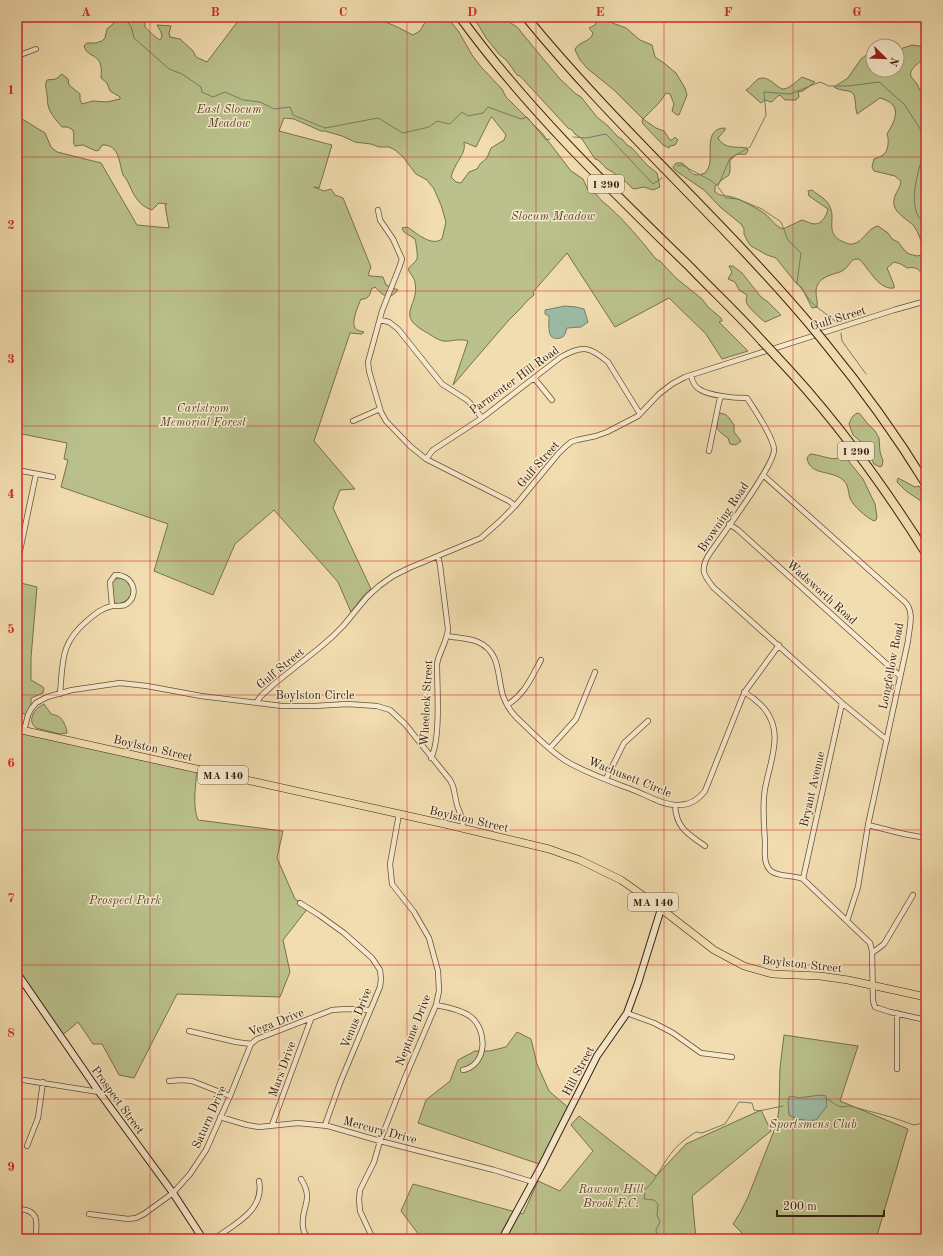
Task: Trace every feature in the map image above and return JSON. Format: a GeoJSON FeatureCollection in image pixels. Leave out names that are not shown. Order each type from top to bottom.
{"type":"FeatureCollection","features":[{"type":"Feature","properties":{"kind":"highway","name":"I 290"},"geometry":{"type":"LineString","coordinates":[[460,17],[504,74],[548,124],[762,341],[816,400],[859,455],[892,501],[926,553]]}},
{"type":"Feature","properties":{"kind":"highway"},"geometry":{"type":"LineString","coordinates":[[526,17],[577,76],[753,260],[812,327],[876,409],[926,484]]}},
{"type":"Feature","properties":{"kind":"main road","name":"Boylston Street"},"geometry":{"type":"LineString","coordinates":[[21,730],[462,828],[540,847],[572,857],[596,867],[623,882],[716,951],[747,967],[772,974],[838,978],[926,997]]}},
{"type":"Feature","properties":{"kind":"main road","name":"Boylston Street"},"geometry":{"type":"LineString","coordinates":[[888,989],[926,1002]]}},
{"type":"Feature","properties":{"kind":"street"},"geometry":{"type":"LineString","coordinates":[[17,56],[36,49]]}},
{"type":"Feature","properties":{"kind":"street"},"geometry":{"type":"LineString","coordinates":[[378,210],[380,220],[393,239],[402,259],[384,305],[369,358],[368,367],[384,419],[413,449],[426,459],[509,501],[515,506]]}},
{"type":"Feature","properties":{"kind":"street","name":"Gulf Street"},"geometry":{"type":"LineString","coordinates":[[256,703],[274,684],[332,637],[372,592],[393,576],[481,538],[500,522],[515,506],[558,454],[571,442],[605,433],[640,414],[659,394],[678,380],[926,301]]}},
{"type":"Feature","properties":{"kind":"street"},"geometry":{"type":"LineString","coordinates":[[380,320],[389,322],[398,329],[442,384],[467,400],[482,418]]}},
{"type":"Feature","properties":{"kind":"street","name":"Parmenter Hill Road"},"geometry":{"type":"LineString","coordinates":[[426,459],[433,450],[482,418],[561,357],[574,350],[582,348],[592,351],[608,362],[640,414]]}},
{"type":"Feature","properties":{"kind":"street","name":"Browning Road"},"geometry":{"type":"LineString","coordinates":[[691,375],[692,380],[699,390],[721,396],[747,398],[771,438],[774,446],[774,454],[763,475],[708,556],[703,567],[704,575],[713,587],[842,703],[887,740]]}},
{"type":"Feature","properties":{"kind":"street"},"geometry":{"type":"LineString","coordinates":[[534,378],[552,400]]}},
{"type":"Feature","properties":{"kind":"street"},"geometry":{"type":"LineString","coordinates":[[709,451],[721,396]]}},
{"type":"Feature","properties":{"kind":"street"},"geometry":{"type":"LineString","coordinates":[[354,421],[380,409]]}},
{"type":"Feature","properties":{"kind":"street"},"geometry":{"type":"LineString","coordinates":[[17,470],[53,477]]}},
{"type":"Feature","properties":{"kind":"street"},"geometry":{"type":"LineString","coordinates":[[17,565],[18,549],[36,474]]}},
{"type":"Feature","properties":{"kind":"street","name":"Longfellow Road"},"geometry":{"type":"LineString","coordinates":[[763,475],[909,607],[910,624],[908,641],[868,826],[858,886],[847,921]]}},
{"type":"Feature","properties":{"kind":"street","name":"Wadsworth Road"},"geometry":{"type":"LineString","coordinates":[[729,524],[738,530],[900,676]]}},
{"type":"Feature","properties":{"kind":"street","name":"Wheelock Street"},"geometry":{"type":"LineString","coordinates":[[431,758],[434,751],[436,729],[437,664],[447,636],[448,626],[438,556]]}},
{"type":"Feature","properties":{"kind":"street"},"geometry":{"type":"LineString","coordinates":[[60,694],[63,656],[68,642],[76,630],[96,613],[108,607],[124,605],[131,598],[133,586],[125,576],[115,575],[111,579],[110,587],[112,606]]}},
{"type":"Feature","properties":{"kind":"street","name":"Wachusett Circle"},"geometry":{"type":"LineString","coordinates":[[447,636],[476,641],[490,650],[497,662],[502,693],[513,714],[550,748],[569,763],[662,802],[675,805],[692,802],[705,791],[744,692],[779,645]]}},
{"type":"Feature","properties":{"kind":"street"},"geometry":{"type":"LineString","coordinates":[[507,705],[522,693],[541,660]]}},
{"type":"Feature","properties":{"kind":"street"},"geometry":{"type":"LineString","coordinates":[[550,748],[576,719],[595,672]]}},
{"type":"Feature","properties":{"kind":"street","name":"Boylston Circle"},"geometry":{"type":"LineString","coordinates":[[21,730],[34,705],[47,697],[72,690],[120,683],[136,684],[201,696],[296,707],[360,705],[383,707],[390,710],[404,724],[449,779],[453,786],[457,805],[463,821],[462,828]]}},
{"type":"Feature","properties":{"kind":"street"},"geometry":{"type":"LineString","coordinates":[[744,692],[765,709],[775,729],[775,740],[764,797],[766,862],[770,870],[778,875],[792,876],[803,879],[870,943],[872,949],[872,1001],[875,1007],[897,1014],[926,1020]]}},
{"type":"Feature","properties":{"kind":"street","name":"Bryant Avenue"},"geometry":{"type":"LineString","coordinates":[[803,879],[842,703]]}},
{"type":"Feature","properties":{"kind":"street"},"geometry":{"type":"LineString","coordinates":[[606,779],[624,744],[648,721]]}},
{"type":"Feature","properties":{"kind":"street"},"geometry":{"type":"LineString","coordinates":[[675,805],[676,817],[682,828],[704,846]]}},
{"type":"Feature","properties":{"kind":"street","name":"Neptune Drive"},"geometry":{"type":"LineString","coordinates":[[373,1239],[361,1214],[359,1199],[360,1190],[374,1162],[380,1141],[404,1080],[436,1005],[439,991],[438,971],[429,938],[414,912],[395,889],[391,881],[390,858],[399,814]]}},
{"type":"Feature","properties":{"kind":"street"},"geometry":{"type":"LineString","coordinates":[[868,826],[926,838]]}},
{"type":"Feature","properties":{"kind":"street"},"geometry":{"type":"LineString","coordinates":[[872,953],[884,944],[912,896]]}},
{"type":"Feature","properties":{"kind":"street","name":"Venus Drive"},"geometry":{"type":"LineString","coordinates":[[300,903],[344,933],[375,961],[380,970],[381,984],[340,1083],[325,1125]]}},
{"type":"Feature","properties":{"kind":"street","name":"Hill Street"},"geometry":{"type":"LineString","coordinates":[[502,1239],[533,1182],[598,1054],[627,1013],[638,985],[661,909]]}},
{"type":"Feature","properties":{"kind":"street","name":"Prospect Street"},"geometry":{"type":"LineString","coordinates":[[17,973],[92,1083],[173,1193],[203,1239]]}},
{"type":"Feature","properties":{"kind":"street"},"geometry":{"type":"LineString","coordinates":[[436,1005],[465,1014],[476,1022],[480,1029],[483,1042],[480,1055],[472,1067],[463,1070]]}},
{"type":"Feature","properties":{"kind":"street","name":"Vega Drive"},"geometry":{"type":"LineString","coordinates":[[189,1031],[251,1044],[257,1039],[332,1010],[370,1010]]}},
{"type":"Feature","properties":{"kind":"street"},"geometry":{"type":"LineString","coordinates":[[627,1013],[654,1023],[673,1033],[701,1053],[732,1057]]}},
{"type":"Feature","properties":{"kind":"street"},"geometry":{"type":"LineString","coordinates":[[897,1014],[897,1068]]}},
{"type":"Feature","properties":{"kind":"street","name":"Mars Drive"},"geometry":{"type":"LineString","coordinates":[[272,1126],[311,1019]]}},
{"type":"Feature","properties":{"kind":"street","name":"Saturn Drive"},"geometry":{"type":"LineString","coordinates":[[89,1214],[136,1218],[173,1193],[190,1174],[203,1156],[251,1044]]}},
{"type":"Feature","properties":{"kind":"street"},"geometry":{"type":"LineString","coordinates":[[17,1078],[99,1092]]}},
{"type":"Feature","properties":{"kind":"street"},"geometry":{"type":"LineString","coordinates":[[169,1082],[182,1080],[192,1081],[230,1096]]}},
{"type":"Feature","properties":{"kind":"street"},"geometry":{"type":"LineString","coordinates":[[27,1146],[38,1120],[43,1082]]}},
{"type":"Feature","properties":{"kind":"street"},"geometry":{"type":"LineString","coordinates":[[87,1090],[89,1085],[92,1083]]}},
{"type":"Feature","properties":{"kind":"street","name":"Mercury Drive"},"geometry":{"type":"LineString","coordinates":[[220,1116],[251,1126],[272,1126],[298,1123],[325,1125],[533,1182]]}},
{"type":"Feature","properties":{"kind":"street"},"geometry":{"type":"LineString","coordinates":[[301,1179],[307,1192],[307,1200],[302,1223],[308,1239]]}},
{"type":"Feature","properties":{"kind":"street"},"geometry":{"type":"LineString","coordinates":[[214,1239],[248,1215],[253,1209],[259,1194],[259,1180]]}},
{"type":"Feature","properties":{"kind":"street"},"geometry":{"type":"LineString","coordinates":[[17,1209],[29,1211],[36,1217],[38,1224],[35,1239]]}},
{"type":"Feature","properties":{"kind":"green space"},"geometry":{"type":"Polygon","coordinates":[[[114,17],[145,17],[145,27],[160,40],[162,37],[161,32],[157,25],[171,26],[169,33],[170,37],[180,39],[193,51],[196,57],[207,62],[241,17],[342,17],[346,20],[372,19],[380,20],[413,35],[420,31],[428,17],[447,17],[459,32],[472,55],[482,68],[502,89],[506,97],[542,133],[571,171],[583,179],[588,190],[594,193],[623,221],[656,259],[660,261],[676,278],[702,299],[708,307],[721,318],[722,321],[719,322],[748,351],[722,359],[706,334],[669,298],[615,327],[567,253],[533,292],[533,296],[508,321],[453,385],[468,341],[443,341],[438,339],[415,325],[410,314],[410,309],[416,291],[415,281],[408,269],[417,259],[417,253],[415,239],[404,232],[402,228],[407,227],[429,240],[438,241],[442,239],[446,222],[434,189],[427,180],[416,174],[403,157],[389,147],[379,147],[371,144],[355,142],[342,136],[321,131],[294,119],[284,118],[279,131],[332,145],[319,188],[314,187],[324,191],[331,189],[335,195],[343,198],[371,267],[368,275],[383,277],[386,285],[398,290],[392,295],[386,296],[375,287],[371,289],[368,297],[361,299],[355,314],[354,325],[357,330],[364,332],[362,334],[350,333],[314,441],[355,489],[340,490],[333,508],[371,589],[364,595],[351,612],[338,582],[274,510],[235,544],[213,595],[154,571],[168,524],[61,487],[68,460],[64,459],[67,443],[17,433],[17,116],[45,133],[51,147],[57,152],[101,163],[137,225],[169,228],[165,205],[167,204],[159,203],[152,210],[139,202],[127,179],[123,175],[116,151],[108,146],[102,145],[99,150],[96,151],[83,145],[75,146],[73,130],[68,127],[62,127],[52,114],[48,105],[46,82],[47,80],[56,79],[62,74],[68,79],[69,85],[80,94],[82,104],[93,101],[107,102],[120,99],[120,97],[110,91],[107,83],[101,78],[101,69],[98,60],[86,50],[84,46],[87,43],[102,41],[105,38],[107,29],[114,23],[114,17]],[[492,117],[476,147],[464,142],[463,152],[451,177],[456,182],[461,183],[469,172],[477,169],[487,158],[491,148],[504,140],[506,135],[492,117]]]}},
{"type":"Feature","properties":{"kind":"green space"},"geometry":{"type":"Polygon","coordinates":[[[472,17],[506,17],[509,22],[519,29],[560,79],[581,97],[597,117],[632,148],[647,165],[657,173],[660,187],[653,190],[644,187],[634,189],[623,179],[617,177],[613,172],[595,159],[582,139],[568,128],[520,76],[517,75],[507,61],[486,38],[472,17]]]}},
{"type":"Feature","properties":{"kind":"green space"},"geometry":{"type":"Polygon","coordinates":[[[598,17],[604,17],[607,21],[626,28],[640,40],[652,45],[655,57],[676,73],[685,88],[687,95],[679,115],[672,111],[674,104],[670,94],[666,93],[659,103],[643,119],[614,90],[588,69],[580,60],[575,49],[592,36],[593,33],[589,28],[595,25],[598,17]]]}},
{"type":"Feature","properties":{"kind":"green space"},"geometry":{"type":"Polygon","coordinates":[[[912,45],[923,47],[921,53],[922,60],[913,68],[911,75],[921,92],[926,96],[926,277],[916,268],[907,268],[894,262],[887,268],[894,288],[888,288],[876,280],[860,260],[854,259],[840,272],[824,278],[818,283],[816,292],[817,307],[812,308],[802,288],[796,283],[776,258],[751,246],[744,234],[744,229],[741,224],[720,207],[704,190],[679,173],[673,167],[676,163],[682,163],[696,175],[705,173],[710,164],[710,145],[712,135],[715,131],[725,128],[718,138],[721,142],[731,147],[747,148],[748,151],[746,154],[738,154],[734,156],[730,160],[729,175],[715,186],[715,192],[717,194],[730,196],[751,205],[764,213],[777,226],[783,229],[802,220],[812,224],[818,224],[824,219],[828,209],[809,196],[808,191],[812,190],[829,204],[832,212],[833,234],[841,241],[853,244],[860,240],[871,229],[878,226],[888,233],[892,239],[898,242],[909,254],[917,256],[922,255],[924,250],[916,229],[900,214],[894,205],[894,198],[900,187],[901,181],[895,176],[874,171],[872,167],[874,159],[883,155],[886,151],[888,142],[887,134],[895,117],[895,108],[892,104],[880,98],[857,114],[855,97],[853,93],[834,87],[848,78],[861,59],[865,56],[865,78],[905,78],[905,47],[912,45]]]}},
{"type":"Feature","properties":{"kind":"green space"},"geometry":{"type":"Polygon","coordinates":[[[802,77],[815,82],[803,91],[798,92],[799,97],[796,100],[785,100],[780,95],[771,102],[765,100],[761,103],[746,90],[758,79],[762,78],[769,80],[784,89],[791,86],[802,77]]]}},
{"type":"Feature","properties":{"kind":"green space"},"geometry":{"type":"Polygon","coordinates":[[[643,119],[656,128],[664,131],[670,140],[675,137],[678,140],[675,145],[670,146],[669,148],[663,145],[643,124],[643,119]]]}},
{"type":"Feature","properties":{"kind":"green space"},"geometry":{"type":"Polygon","coordinates":[[[729,266],[733,266],[742,273],[761,297],[781,315],[765,322],[757,315],[746,301],[747,295],[739,290],[735,282],[728,279],[732,272],[729,266]]]}},
{"type":"Feature","properties":{"kind":"green space"},"geometry":{"type":"Polygon","coordinates":[[[720,413],[727,416],[734,425],[734,432],[741,441],[736,445],[730,444],[728,438],[718,429],[718,414],[720,413]]]}},
{"type":"Feature","properties":{"kind":"green space"},"geometry":{"type":"Polygon","coordinates":[[[858,413],[875,431],[879,438],[880,452],[883,461],[882,466],[880,467],[874,464],[867,449],[853,435],[849,424],[853,416],[858,413]]]}},
{"type":"Feature","properties":{"kind":"green space"},"geometry":{"type":"Polygon","coordinates":[[[842,452],[846,455],[850,463],[863,479],[875,504],[877,517],[874,521],[857,508],[851,501],[847,485],[844,481],[839,477],[812,468],[807,458],[810,454],[836,459],[839,458],[842,452]]]}},
{"type":"Feature","properties":{"kind":"green space"},"geometry":{"type":"Polygon","coordinates":[[[898,478],[915,487],[919,486],[923,492],[924,499],[921,501],[906,491],[897,482],[898,478]]]}},
{"type":"Feature","properties":{"kind":"green space"},"geometry":{"type":"Polygon","coordinates":[[[119,578],[129,583],[131,591],[127,600],[116,604],[114,602],[111,583],[115,579],[119,578]]]}},
{"type":"Feature","properties":{"kind":"green space"},"geometry":{"type":"Polygon","coordinates":[[[17,582],[37,587],[31,658],[31,680],[44,689],[43,693],[31,698],[31,709],[28,715],[17,712],[17,582]]]}},
{"type":"Feature","properties":{"kind":"green space"},"geometry":{"type":"Polygon","coordinates":[[[44,704],[51,714],[62,719],[67,733],[60,734],[36,728],[33,725],[33,714],[44,704]]]}},
{"type":"Feature","properties":{"kind":"green space","name":"Prospect Park"},"geometry":{"type":"Polygon","coordinates":[[[17,722],[24,731],[197,769],[195,808],[198,820],[283,831],[277,858],[295,899],[308,908],[283,940],[290,972],[280,997],[177,994],[134,1078],[119,1075],[102,1044],[93,1044],[78,1022],[60,1037],[17,973],[17,722]]]}},
{"type":"Feature","properties":{"kind":"green space"},"geometry":{"type":"Polygon","coordinates":[[[517,1032],[531,1039],[537,1064],[549,1091],[570,1109],[542,1165],[418,1123],[426,1100],[450,1081],[458,1060],[475,1051],[490,1051],[506,1047],[517,1032]]]}},
{"type":"Feature","properties":{"kind":"green space","name":"Sportsmens Club"},"geometry":{"type":"Polygon","coordinates":[[[784,1035],[858,1046],[840,1101],[908,1129],[876,1239],[739,1239],[742,1233],[733,1224],[748,1197],[777,1123],[779,1109],[780,1068],[784,1035]]]}},
{"type":"Feature","properties":{"kind":"green space","name":"Rawson Hill Brook F.C."},"geometry":{"type":"Polygon","coordinates":[[[761,1110],[771,1131],[692,1196],[696,1239],[422,1239],[401,1211],[413,1184],[523,1214],[538,1181],[560,1191],[593,1151],[571,1125],[579,1116],[656,1176],[686,1144],[761,1110]]]}},
{"type":"Feature","properties":{"kind":"shaded area"},"geometry":{"type":"Polygon","coordinates":[[[565,306],[584,309],[588,322],[581,327],[567,328],[564,336],[554,338],[550,334],[549,316],[545,314],[545,310],[565,306]]]}},
{"type":"Feature","properties":{"kind":"shaded area"},"geometry":{"type":"Polygon","coordinates":[[[820,1095],[826,1096],[827,1106],[816,1120],[802,1120],[789,1115],[789,1097],[792,1096],[798,1098],[820,1095]]]}},
{"type":"Feature","properties":{"kind":"waterway"},"geometry":{"type":"LineString","coordinates":[[122,17],[131,26],[134,38],[169,69],[182,74],[201,87],[202,92],[213,97],[225,92],[243,100],[260,102],[274,109],[290,107],[293,115],[325,128],[378,118],[403,133],[429,127],[437,121],[450,124],[462,112],[468,116],[483,113],[488,107],[521,119],[527,117],[546,140],[550,139]]}},
{"type":"Feature","properties":{"kind":"waterway"},"geometry":{"type":"LineString","coordinates":[[677,166],[682,165],[718,186],[730,158],[750,147],[766,115],[764,92],[790,94],[820,82],[829,86],[848,86],[879,82],[904,104],[926,138]]}},
{"type":"Feature","properties":{"kind":"waterway"},"geometry":{"type":"LineString","coordinates":[[573,137],[586,138],[606,134],[653,184],[662,178]]}},
{"type":"Feature","properties":{"kind":"waterway"},"geometry":{"type":"LineString","coordinates":[[926,144],[916,180],[914,199],[918,216],[926,226]]}},
{"type":"Feature","properties":{"kind":"waterway"},"geometry":{"type":"LineString","coordinates":[[718,187],[726,198],[738,199],[762,209],[781,222],[788,240],[801,253],[797,283],[813,304],[835,321]]}},
{"type":"Feature","properties":{"kind":"waterway"},"geometry":{"type":"LineString","coordinates":[[841,333],[842,341],[866,374]]}},
{"type":"Feature","properties":{"kind":"waterway"},"geometry":{"type":"LineString","coordinates":[[827,1099],[840,1107],[850,1106],[914,1125],[923,1123],[926,1125]]}},
{"type":"Feature","properties":{"kind":"waterway"},"geometry":{"type":"LineString","coordinates":[[645,1239],[655,1238],[657,1236],[656,1230],[660,1222],[657,1215],[658,1204],[654,1200],[644,1199],[645,1194],[643,1191],[653,1181],[664,1163],[680,1144],[696,1132],[702,1133],[725,1124],[739,1102],[752,1103],[754,1110],[759,1111],[783,1106]]}},
{"type":"Feature","properties":{"kind":"park label","name":"East Slocum Meadow"},"geometry":{"type":"Point","coordinates":[229,116]}},
{"type":"Feature","properties":{"kind":"park label","name":"Slocum Meadow"},"geometry":{"type":"Point","coordinates":[553,216]}},
{"type":"Feature","properties":{"kind":"park label","name":"Carlstrom Memorial Forest"},"geometry":{"type":"Point","coordinates":[203,415]}}]}
